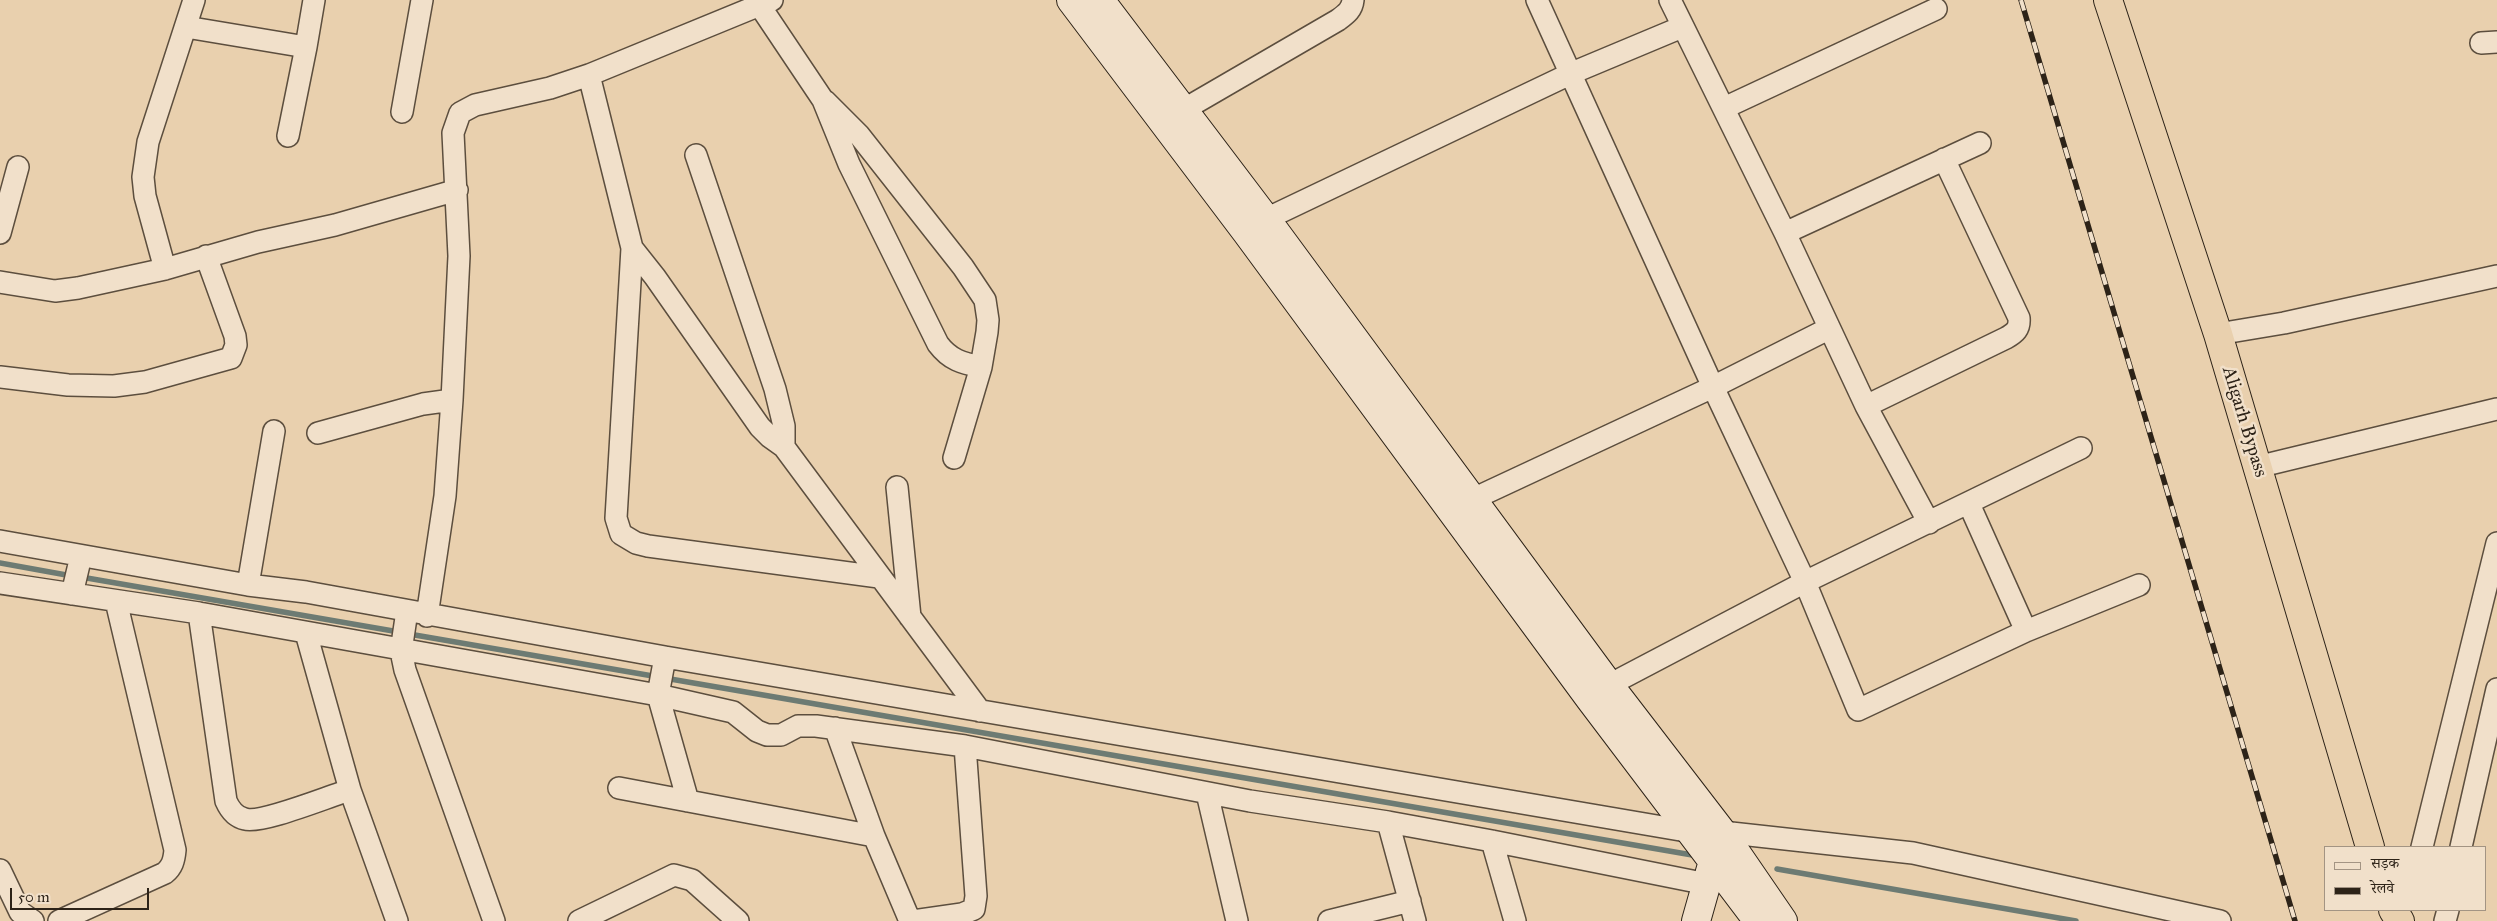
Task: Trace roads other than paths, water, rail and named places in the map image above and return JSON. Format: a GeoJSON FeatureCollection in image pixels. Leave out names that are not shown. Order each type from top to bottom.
{"type":"FeatureCollection","features":[{"type":"Feature","properties":{"kind":"highway","name":"Aligarh Bypass"},"geometry":{"type":"LineString","coordinates":[[2108,0],[2218,334],[2370,846]]}},
{"type":"Feature","properties":{"kind":"main road"},"geometry":{"type":"LineString","coordinates":[[1071,0],[1247,233],[1590,699],[1692,832],[1783,921]]}},
{"type":"Feature","properties":{"kind":"main road"},"geometry":{"type":"LineString","coordinates":[[1100,0],[1266,219],[1609,685],[1758,921]]}},
{"type":"Feature","properties":{"kind":"main road"},"geometry":{"type":"LineString","coordinates":[[1696,921],[1715,854]]}},
{"type":"Feature","properties":{"kind":"street"},"geometry":{"type":"LineString","coordinates":[[165,269],[145,196],[144,163],[148,142],[194,0]]}},
{"type":"Feature","properties":{"kind":"street"},"geometry":{"type":"LineString","coordinates":[[288,136],[314,0]]}},
{"type":"Feature","properties":{"kind":"street"},"geometry":{"type":"LineString","coordinates":[[402,112],[422,0]]}},
{"type":"Feature","properties":{"kind":"street"},"geometry":{"type":"LineString","coordinates":[[1183,110],[1338,20],[1348,13],[1353,0]]}},
{"type":"Feature","properties":{"kind":"street"},"geometry":{"type":"LineString","coordinates":[[1537,0],[1572,73],[1713,387],[1805,582],[1858,710],[2026,631],[2139,585]]}},
{"type":"Feature","properties":{"kind":"street"},"geometry":{"type":"LineString","coordinates":[[1670,0],[1785,233],[1828,330],[1866,406],[1929,523]]}},
{"type":"Feature","properties":{"kind":"street"},"geometry":{"type":"LineString","coordinates":[[494,921],[405,670],[408,629],[445,496],[459,256],[453,133],[460,113],[475,105],[550,88],[589,75],[766,3],[823,100],[849,164],[938,344],[948,357],[955,361],[980,367]]}},
{"type":"Feature","properties":{"kind":"street"},"geometry":{"type":"LineString","coordinates":[[1724,108],[1936,9]]}},
{"type":"Feature","properties":{"kind":"street"},"geometry":{"type":"LineString","coordinates":[[1266,219],[1572,73],[1682,26]]}},
{"type":"Feature","properties":{"kind":"street"},"geometry":{"type":"LineString","coordinates":[[186,27],[306,46]]}},
{"type":"Feature","properties":{"kind":"street"},"geometry":{"type":"LineString","coordinates":[[589,75],[632,248],[616,518],[621,534],[636,543],[648,546],[879,576]]}},
{"type":"Feature","properties":{"kind":"street"},"geometry":{"type":"LineString","coordinates":[[823,100],[850,123],[985,300],[988,320],[980,367],[954,458]]}},
{"type":"Feature","properties":{"kind":"street"},"geometry":{"type":"LineString","coordinates":[[1785,233],[1980,143]]}},
{"type":"Feature","properties":{"kind":"street"},"geometry":{"type":"LineString","coordinates":[[696,155],[775,389],[784,426],[784,447]]}},
{"type":"Feature","properties":{"kind":"street"},"geometry":{"type":"LineString","coordinates":[[1866,406],[2006,338],[2014,333],[2020,325],[2019,318],[1944,159]]}},
{"type":"Feature","properties":{"kind":"street"},"geometry":{"type":"LineString","coordinates":[[0,233],[18,167]]}},
{"type":"Feature","properties":{"kind":"street"},"geometry":{"type":"LineString","coordinates":[[0,282],[55,291],[78,288],[165,269],[206,256],[335,225],[457,190]]}},
{"type":"Feature","properties":{"kind":"street"},"geometry":{"type":"LineString","coordinates":[[632,248],[655,277],[760,427],[770,438],[784,447],[980,711]]}},
{"type":"Feature","properties":{"kind":"street"},"geometry":{"type":"LineString","coordinates":[[0,377],[68,385],[114,386],[154,379],[231,358],[236,345],[235,336],[206,256]]}},
{"type":"Feature","properties":{"kind":"street"},"geometry":{"type":"LineString","coordinates":[[2218,334],[2284,323],[2497,276]]}},
{"type":"Feature","properties":{"kind":"street"},"geometry":{"type":"LineString","coordinates":[[1473,499],[1713,387],[1828,330]]}},
{"type":"Feature","properties":{"kind":"street"},"geometry":{"type":"LineString","coordinates":[[318,433],[422,404],[452,400]]}},
{"type":"Feature","properties":{"kind":"street"},"geometry":{"type":"LineString","coordinates":[[2257,467],[2497,409]]}},
{"type":"Feature","properties":{"kind":"street"},"geometry":{"type":"LineString","coordinates":[[248,585],[274,431]]}},
{"type":"Feature","properties":{"kind":"street"},"geometry":{"type":"LineString","coordinates":[[1609,685],[1805,582],[2081,448]]}},
{"type":"Feature","properties":{"kind":"street"},"geometry":{"type":"LineString","coordinates":[[898,487],[910,617]]}},
{"type":"Feature","properties":{"kind":"street"},"geometry":{"type":"LineString","coordinates":[[1968,504],[2026,631]]}},
{"type":"Feature","properties":{"kind":"street"},"geometry":{"type":"LineString","coordinates":[[0,541],[76,576],[116,601],[306,633],[408,629],[661,677],[980,711],[1692,832]]}},
{"type":"Feature","properties":{"kind":"street"},"geometry":{"type":"LineString","coordinates":[[2422,846],[2497,543]]}},
{"type":"Feature","properties":{"kind":"street"},"geometry":{"type":"LineString","coordinates":[[0,584],[76,576],[248,585],[306,592],[408,629],[661,677],[733,712],[767,735],[781,735],[798,726],[835,728],[965,746],[1207,793],[1492,841],[1715,854],[1912,852],[2220,921]]}},
{"type":"Feature","properties":{"kind":"street"},"geometry":{"type":"LineString","coordinates":[[59,921],[165,873],[171,868],[174,859],[174,850],[116,601]]}},
{"type":"Feature","properties":{"kind":"street"},"geometry":{"type":"LineString","coordinates":[[199,614],[226,801],[229,808],[236,816],[256,820],[350,790]]}},
{"type":"Feature","properties":{"kind":"street"},"geometry":{"type":"LineString","coordinates":[[306,633],[350,790],[397,921]]}},
{"type":"Feature","properties":{"kind":"street"},"geometry":{"type":"LineString","coordinates":[[661,677],[688,801]]}},
{"type":"Feature","properties":{"kind":"street"},"geometry":{"type":"LineString","coordinates":[[2461,846],[2497,689]]}},
{"type":"Feature","properties":{"kind":"street"},"geometry":{"type":"LineString","coordinates":[[835,728],[874,836],[912,921],[962,914],[974,909],[976,896],[965,746]]}},
{"type":"Feature","properties":{"kind":"street"},"geometry":{"type":"LineString","coordinates":[[618,788],[874,836]]}},
{"type":"Feature","properties":{"kind":"street"},"geometry":{"type":"LineString","coordinates":[[1207,793],[1237,921]]}},
{"type":"Feature","properties":{"kind":"street"},"geometry":{"type":"LineString","coordinates":[[1329,921],[1413,911],[1388,822]]}},
{"type":"Feature","properties":{"kind":"street"},"geometry":{"type":"LineString","coordinates":[[1492,841],[1515,921]]}},
{"type":"Feature","properties":{"kind":"street"},"geometry":{"type":"LineString","coordinates":[[579,921],[674,875],[692,880],[738,921]]}},
{"type":"Feature","properties":{"kind":"street"},"geometry":{"type":"LineString","coordinates":[[2,880],[20,912],[33,921]]}},
{"type":"Feature","properties":{"kind":"waterway"},"geometry":{"type":"LineString","coordinates":[[0,563],[72,576]]}},
{"type":"Feature","properties":{"kind":"waterway"},"geometry":{"type":"LineString","coordinates":[[81,577],[399,632]]}},
{"type":"Feature","properties":{"kind":"waterway"},"geometry":{"type":"LineString","coordinates":[[409,634],[1698,856]]}},
{"type":"Feature","properties":{"kind":"waterway"},"geometry":{"type":"LineString","coordinates":[[1777,869],[2076,921]]}},
{"type":"Feature","properties":{"kind":"railway"},"geometry":{"type":"LineString","coordinates":[[2021,0],[2295,921]]}}]}
